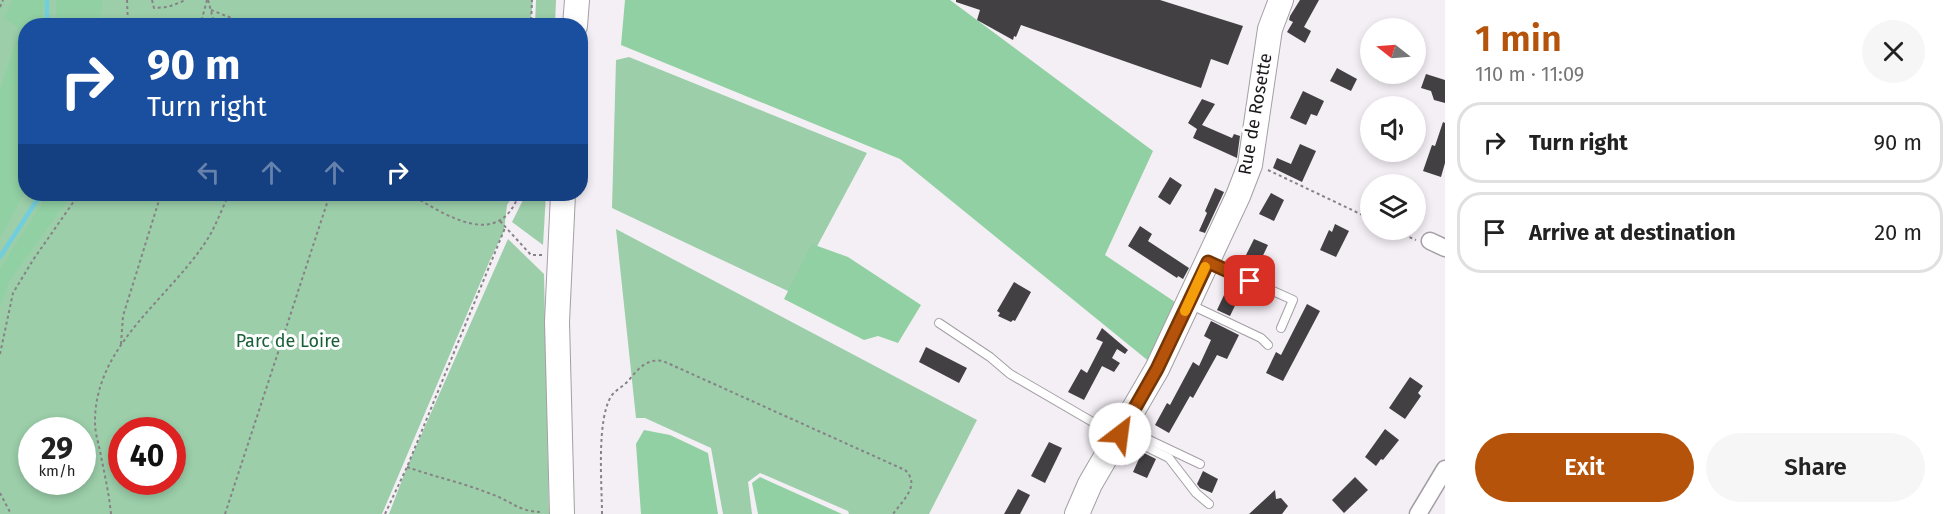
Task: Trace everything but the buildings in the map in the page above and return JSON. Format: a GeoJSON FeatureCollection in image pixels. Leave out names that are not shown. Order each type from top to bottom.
{"type":"FeatureCollection","features":[{"type":"Feature","properties":{"kind":"street"},"geometry":{"type":"LineString","coordinates":[[576,18],[577,0]]}},
{"type":"Feature","properties":{"kind":"street","name":"Rue de Rosette"},"geometry":{"type":"LineString","coordinates":[[1077,514],[1090,484],[1157,369],[1239,196],[1251,161],[1270,29],[1281,0]]}},
{"type":"Feature","properties":{"kind":"street"},"geometry":{"type":"LineString","coordinates":[[556,513],[557,322],[563,201]]}},
{"type":"Feature","properties":{"kind":"street"},"geometry":{"type":"LineString","coordinates":[[1418,514],[1445,469]]}},
{"type":"Feature","properties":{"kind":"lane"},"geometry":{"type":"LineString","coordinates":[[1208,262],[1293,300],[1281,328]]}},
{"type":"Feature","properties":{"kind":"lane"},"geometry":{"type":"LineString","coordinates":[[1189,303],[1261,338],[1268,345]]}},
{"type":"Feature","properties":{"kind":"lane"},"geometry":{"type":"LineString","coordinates":[[939,323],[990,357],[1010,374],[1169,458],[1196,493],[1209,504]]}},
{"type":"Feature","properties":{"kind":"lane"},"geometry":{"type":"LineString","coordinates":[[1120,433],[1200,464]]}},
{"type":"Feature","properties":{"kind":"path"},"geometry":{"type":"LineString","coordinates":[[0,7],[3,0]]}},
{"type":"Feature","properties":{"kind":"path"},"geometry":{"type":"LineString","coordinates":[[127,0],[128,18]]}},
{"type":"Feature","properties":{"kind":"path"},"geometry":{"type":"LineString","coordinates":[[152,0],[154,8],[168,7],[186,0]]}},
{"type":"Feature","properties":{"kind":"path"},"geometry":{"type":"LineString","coordinates":[[207,0],[213,18]]}},
{"type":"Feature","properties":{"kind":"path"},"geometry":{"type":"LineString","coordinates":[[202,18],[207,0]]}},
{"type":"Feature","properties":{"kind":"path"},"geometry":{"type":"LineString","coordinates":[[531,18],[532,0]]}},
{"type":"Feature","properties":{"kind":"path"},"geometry":{"type":"LineString","coordinates":[[211,10],[232,18]]}},
{"type":"Feature","properties":{"kind":"path"},"geometry":{"type":"LineString","coordinates":[[1251,161],[1360,214]]}},
{"type":"Feature","properties":{"kind":"path"},"geometry":{"type":"LineString","coordinates":[[0,354],[13,293],[74,201]]}},
{"type":"Feature","properties":{"kind":"path"},"geometry":{"type":"LineString","coordinates":[[120,347],[123,316],[160,201]]}},
{"type":"Feature","properties":{"kind":"path"},"geometry":{"type":"LineString","coordinates":[[111,514],[95,424],[98,398],[108,368],[126,338],[210,236],[226,201]]}},
{"type":"Feature","properties":{"kind":"path"},"geometry":{"type":"LineString","coordinates":[[225,514],[328,201]]}},
{"type":"Feature","properties":{"kind":"path"},"geometry":{"type":"LineString","coordinates":[[423,201],[446,214],[476,224],[500,221],[507,215],[515,201]]}},
{"type":"Feature","properties":{"kind":"path"},"geometry":{"type":"LineString","coordinates":[[500,221],[531,255],[548,255]]}},
{"type":"Feature","properties":{"kind":"path"},"geometry":{"type":"LineString","coordinates":[[385,514],[407,467],[505,228]]}},
{"type":"Feature","properties":{"kind":"path"},"geometry":{"type":"LineString","coordinates":[[1415,240],[1438,245]]}},
{"type":"Feature","properties":{"kind":"path"},"geometry":{"type":"LineString","coordinates":[[602,514],[603,424],[607,406],[612,395],[624,387],[638,370],[648,362],[656,360],[663,361],[905,470],[911,475],[911,489],[893,514]]}},
{"type":"Feature","properties":{"kind":"path"},"geometry":{"type":"LineString","coordinates":[[407,467],[493,494],[515,507],[532,512],[556,513]]}},
{"type":"Feature","properties":{"kind":"path"},"geometry":{"type":"LineString","coordinates":[[0,493],[11,514]]}},
{"type":"Feature","properties":{"kind":"green space","name":"Parc de Loire"},"geometry":{"type":"Polygon","coordinates":[[[0,0],[533,0],[531,18],[18,18],[18,201],[510,201],[504,231],[382,514],[0,514],[0,0]]]}},
{"type":"Feature","properties":{"kind":"green space"},"geometry":{"type":"Polygon","coordinates":[[[13,0],[45,0],[42,18],[18,18],[18,28],[4,18],[13,0]]]}},
{"type":"Feature","properties":{"kind":"green space"},"geometry":{"type":"Polygon","coordinates":[[[56,0],[103,0],[99,18],[56,17],[56,0]]]}},
{"type":"Feature","properties":{"kind":"green space"},"geometry":{"type":"Polygon","coordinates":[[[536,0],[556,0],[555,18],[535,18],[536,0]]]}},
{"type":"Feature","properties":{"kind":"green space"},"geometry":{"type":"Polygon","coordinates":[[[625,0],[950,0],[1153,151],[1105,255],[1178,304],[1151,363],[900,159],[621,45],[625,0]]]}},
{"type":"Feature","properties":{"kind":"green space"},"geometry":{"type":"Polygon","coordinates":[[[18,35],[20,201],[0,238],[0,90],[18,35]]]}},
{"type":"Feature","properties":{"kind":"green space"},"geometry":{"type":"Polygon","coordinates":[[[629,57],[867,153],[792,293],[612,208],[616,60],[629,57]]]}},
{"type":"Feature","properties":{"kind":"green space"},"geometry":{"type":"Polygon","coordinates":[[[44,201],[67,201],[9,281],[0,306],[0,269],[44,201]]]}},
{"type":"Feature","properties":{"kind":"green space"},"geometry":{"type":"Polygon","coordinates":[[[522,201],[546,201],[543,245],[512,222],[522,201]]]}},
{"type":"Feature","properties":{"kind":"green space"},"geometry":{"type":"Polygon","coordinates":[[[616,229],[977,420],[929,514],[849,514],[848,511],[760,473],[748,482],[752,514],[723,514],[711,448],[645,418],[636,418],[616,229]]]}},
{"type":"Feature","properties":{"kind":"green space"},"geometry":{"type":"Polygon","coordinates":[[[508,239],[544,274],[549,514],[389,514],[407,467],[508,239]]]}},
{"type":"Feature","properties":{"kind":"green space"},"geometry":{"type":"Polygon","coordinates":[[[812,244],[848,257],[921,305],[898,343],[878,336],[864,340],[784,299],[812,244]]]}},
{"type":"Feature","properties":{"kind":"green space"},"geometry":{"type":"Polygon","coordinates":[[[644,430],[670,435],[708,453],[718,514],[641,514],[636,444],[644,430]]]}},
{"type":"Feature","properties":{"kind":"green space"},"geometry":{"type":"Polygon","coordinates":[[[760,477],[842,514],[758,514],[752,483],[760,477]]]}},
{"type":"Feature","properties":{"kind":"waterway"},"geometry":{"type":"LineString","coordinates":[[47,0],[47,18]]}},
{"type":"Feature","properties":{"kind":"waterway"},"geometry":{"type":"LineString","coordinates":[[0,257],[36,201]]}},
{"type":"Feature","properties":{"kind":"slow traffic"},"geometry":{"type":"LineString","coordinates":[[1185,311],[1205,267]]}},
{"type":"Feature","properties":{"kind":"route"},"geometry":{"type":"LineString","coordinates":[[1120,434],[1157,369],[1208,262],[1250,281]]}}]}
